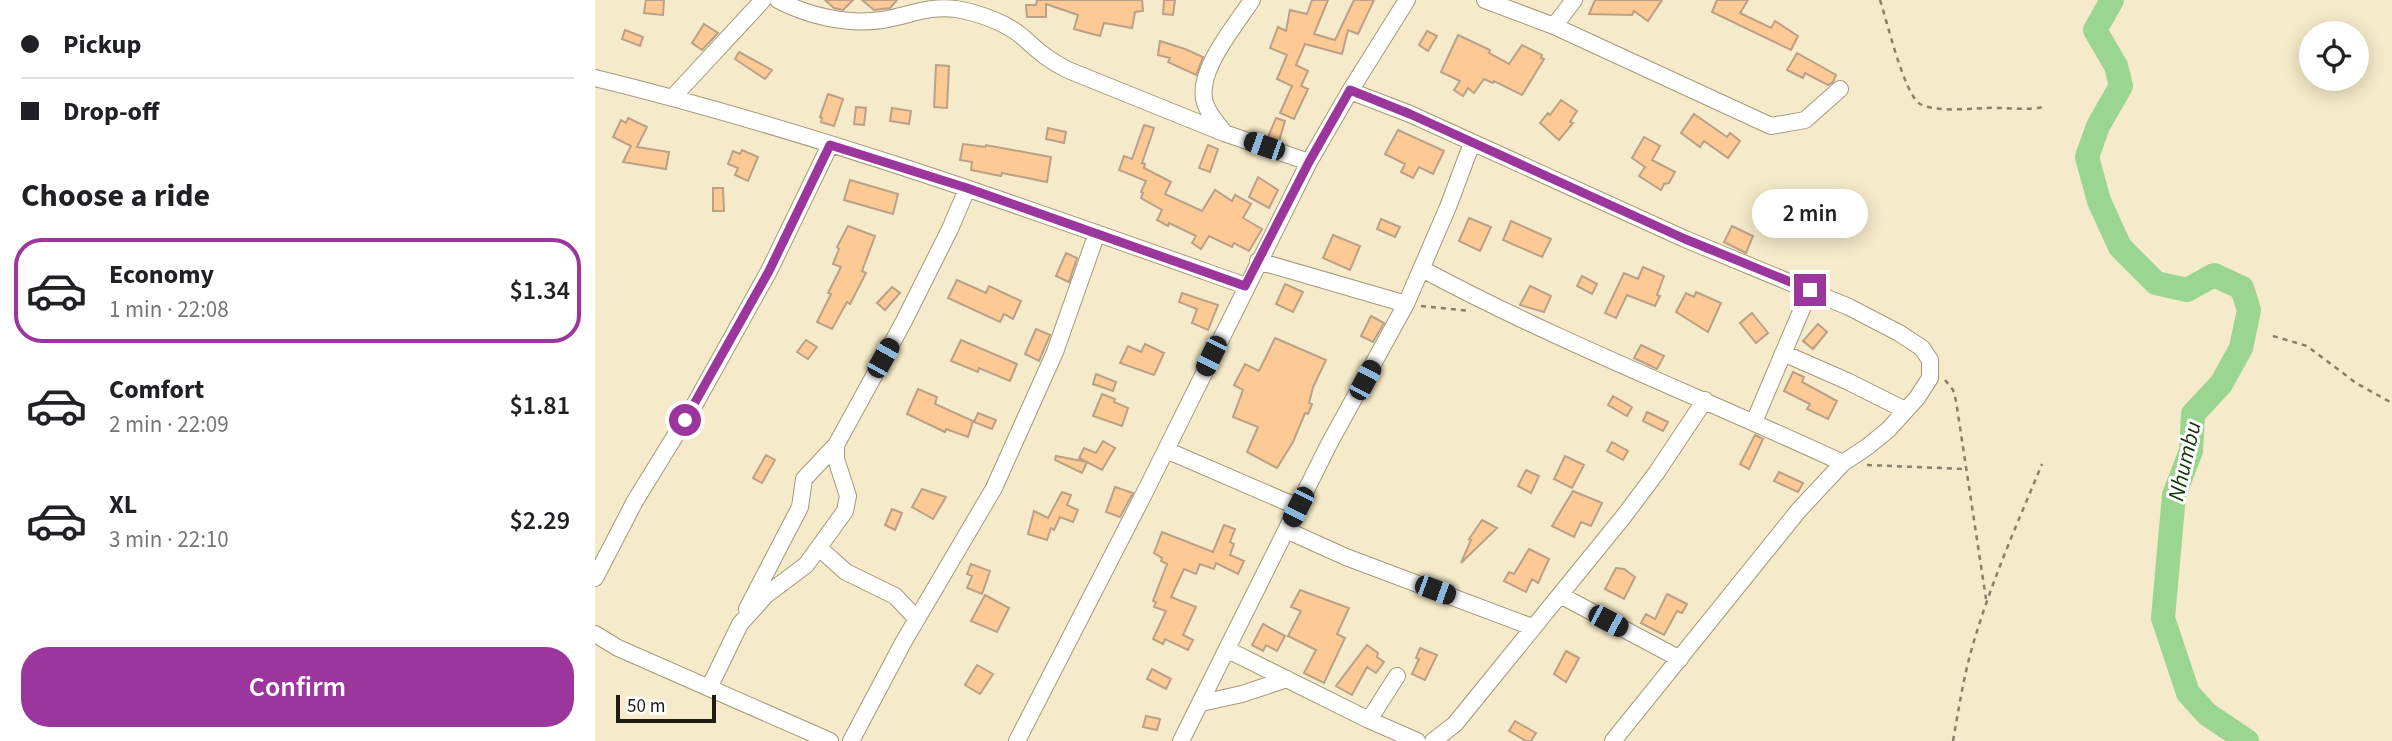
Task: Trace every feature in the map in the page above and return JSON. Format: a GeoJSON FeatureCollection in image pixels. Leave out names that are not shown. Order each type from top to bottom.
{"type":"FeatureCollection","features":[{"type":"Feature","properties":{"kind":"street"},"geometry":{"type":"LineString","coordinates":[[673,97],[763,0]]}},
{"type":"Feature","properties":{"kind":"street"},"geometry":{"type":"LineString","coordinates":[[778,0],[810,14],[858,20],[884,20],[930,4],[987,18],[1024,38],[1048,60],[1224,132],[1309,162]]}},
{"type":"Feature","properties":{"kind":"street"},"geometry":{"type":"LineString","coordinates":[[1224,132],[1203,100],[1203,81],[1212,60],[1252,0]]}},
{"type":"Feature","properties":{"kind":"street"},"geometry":{"type":"LineString","coordinates":[[1017,741],[1309,162],[1350,90],[1407,0]]}},
{"type":"Feature","properties":{"kind":"street"},"geometry":{"type":"LineString","coordinates":[[1485,0],[1554,26],[1771,126],[1805,120],[1840,89]]}},
{"type":"Feature","properties":{"kind":"street"},"geometry":{"type":"LineString","coordinates":[[1554,26],[1574,0]]}},
{"type":"Feature","properties":{"kind":"street"},"geometry":{"type":"LineString","coordinates":[[595,78],[673,97],[967,188],[1245,286]]}},
{"type":"Feature","properties":{"kind":"street"},"geometry":{"type":"LineString","coordinates":[[1350,90],[1410,114],[1685,239],[1810,290],[1899,333],[1922,348],[1930,360],[1928,383],[1867,447],[1840,467],[1775,538],[1613,741]]}},
{"type":"Feature","properties":{"kind":"street"},"geometry":{"type":"LineString","coordinates":[[1181,741],[1229,650],[1329,444],[1406,304],[1472,143]]}},
{"type":"Feature","properties":{"kind":"street"},"geometry":{"type":"LineString","coordinates":[[595,578],[635,501],[689,414],[763,282],[830,145]]}},
{"type":"Feature","properties":{"kind":"street"},"geometry":{"type":"LineString","coordinates":[[710,686],[800,507],[804,479],[836,444],[909,312],[967,188]]}},
{"type":"Feature","properties":{"kind":"street"},"geometry":{"type":"LineString","coordinates":[[851,741],[1009,455],[1055,352],[1097,233]]}},
{"type":"Feature","properties":{"kind":"street"},"geometry":{"type":"LineString","coordinates":[[1258,261],[1406,304]]}},
{"type":"Feature","properties":{"kind":"street"},"geometry":{"type":"LineString","coordinates":[[1422,269],[1498,310],[1754,422],[1840,467]]}},
{"type":"Feature","properties":{"kind":"street"},"geometry":{"type":"LineString","coordinates":[[1754,422],[1810,290]]}},
{"type":"Feature","properties":{"kind":"street"},"geometry":{"type":"LineString","coordinates":[[1783,353],[1905,410]]}},
{"type":"Feature","properties":{"kind":"street"},"geometry":{"type":"LineString","coordinates":[[1433,741],[1455,724],[1560,596],[1657,472],[1705,400]]}},
{"type":"Feature","properties":{"kind":"street"},"geometry":{"type":"LineString","coordinates":[[740,624],[766,596],[806,565],[845,511],[847,489],[836,459],[836,444]]}},
{"type":"Feature","properties":{"kind":"street"},"geometry":{"type":"LineString","coordinates":[[1166,450],[1298,507]]}},
{"type":"Feature","properties":{"kind":"street"},"geometry":{"type":"LineString","coordinates":[[1286,530],[1346,557],[1532,627]]}},
{"type":"Feature","properties":{"kind":"street"},"geometry":{"type":"LineString","coordinates":[[819,548],[846,572],[895,596],[917,619]]}},
{"type":"Feature","properties":{"kind":"street"},"geometry":{"type":"LineString","coordinates":[[1560,596],[1680,659]]}},
{"type":"Feature","properties":{"kind":"street"},"geometry":{"type":"LineString","coordinates":[[595,634],[618,648],[710,686],[830,741]]}},
{"type":"Feature","properties":{"kind":"street"},"geometry":{"type":"LineString","coordinates":[[1229,650],[1417,741]]}},
{"type":"Feature","properties":{"kind":"street"},"geometry":{"type":"LineString","coordinates":[[1369,720],[1397,676]]}},
{"type":"Feature","properties":{"kind":"street"},"geometry":{"type":"LineString","coordinates":[[1201,703],[1287,679]]}},
{"type":"Feature","properties":{"kind":"street"},"geometry":{"type":"LineString","coordinates":[[1452,741],[1455,724]]}},
{"type":"Feature","properties":{"kind":"path"},"geometry":{"type":"LineString","coordinates":[[1881,0],[1902,72],[1910,91],[1920,104],[1931,108],[1963,110],[2043,107]]}},
{"type":"Feature","properties":{"kind":"path"},"geometry":{"type":"LineString","coordinates":[[1406,304],[1475,311]]}},
{"type":"Feature","properties":{"kind":"path"},"geometry":{"type":"LineString","coordinates":[[2273,336],[2307,346],[2356,383],[2392,403]]}},
{"type":"Feature","properties":{"kind":"path"},"geometry":{"type":"LineString","coordinates":[[1931,370],[1953,390],[1987,602]]}},
{"type":"Feature","properties":{"kind":"path"},"geometry":{"type":"LineString","coordinates":[[1840,467],[1876,464],[1965,469]]}},
{"type":"Feature","properties":{"kind":"path"},"geometry":{"type":"LineString","coordinates":[[1953,741],[1964,679],[1987,602],[2042,464]]}},
{"type":"Feature","properties":{"kind":"building"},"geometry":{"type":"Polygon","coordinates":[[[646,0],[664,0],[663,15],[644,13],[646,0]]]}},
{"type":"Feature","properties":{"kind":"building"},"geometry":{"type":"Polygon","coordinates":[[[825,0],[853,0],[843,10],[834,8],[825,0]]]}},
{"type":"Feature","properties":{"kind":"building"},"geometry":{"type":"Polygon","coordinates":[[[862,0],[897,0],[890,8],[874,10],[862,0]]]}},
{"type":"Feature","properties":{"kind":"building"},"geometry":{"type":"Polygon","coordinates":[[[1037,0],[1142,0],[1143,11],[1135,12],[1132,28],[1104,23],[1100,36],[1074,29],[1078,15],[1046,4],[1046,17],[1027,17],[1026,5],[1036,5],[1037,0]]]}},
{"type":"Feature","properties":{"kind":"building"},"geometry":{"type":"Polygon","coordinates":[[[1164,0],[1175,0],[1173,15],[1163,14],[1164,0]]]}},
{"type":"Feature","properties":{"kind":"building"},"geometry":{"type":"Polygon","coordinates":[[[1312,0],[1328,0],[1314,34],[1335,40],[1354,0],[1374,0],[1358,34],[1348,30],[1342,54],[1305,44],[1296,65],[1308,71],[1301,86],[1308,89],[1294,119],[1280,113],[1292,86],[1277,79],[1287,55],[1270,48],[1278,27],[1286,31],[1290,10],[1307,14],[1312,0]]]}},
{"type":"Feature","properties":{"kind":"building"},"geometry":{"type":"Polygon","coordinates":[[[1595,0],[1662,0],[1648,21],[1634,11],[1632,15],[1589,14],[1595,0]]]}},
{"type":"Feature","properties":{"kind":"building"},"geometry":{"type":"Polygon","coordinates":[[[1717,0],[1748,0],[1740,13],[1771,28],[1775,21],[1798,36],[1791,50],[1712,12],[1717,0]]]}},
{"type":"Feature","properties":{"kind":"building"},"geometry":{"type":"Polygon","coordinates":[[[704,24],[718,33],[702,50],[692,43],[704,24]]]}},
{"type":"Feature","properties":{"kind":"building"},"geometry":{"type":"Polygon","coordinates":[[[625,30],[643,37],[640,46],[622,39],[625,30]]]}},
{"type":"Feature","properties":{"kind":"building"},"geometry":{"type":"Polygon","coordinates":[[[1427,31],[1437,36],[1428,51],[1419,45],[1427,31]]]}},
{"type":"Feature","properties":{"kind":"building"},"geometry":{"type":"Polygon","coordinates":[[[1458,35],[1490,50],[1489,53],[1509,64],[1522,45],[1542,55],[1541,58],[1544,59],[1522,95],[1484,79],[1474,93],[1468,88],[1463,96],[1454,90],[1460,81],[1441,72],[1458,35]]]}},
{"type":"Feature","properties":{"kind":"building"},"geometry":{"type":"Polygon","coordinates":[[[1160,41],[1203,57],[1196,75],[1168,62],[1170,58],[1158,55],[1160,41]]]}},
{"type":"Feature","properties":{"kind":"building"},"geometry":{"type":"Polygon","coordinates":[[[739,52],[772,70],[765,79],[735,59],[739,52]]]}},
{"type":"Feature","properties":{"kind":"building"},"geometry":{"type":"Polygon","coordinates":[[[1797,53],[1836,75],[1833,82],[1828,85],[1805,73],[1803,78],[1787,70],[1797,53]]]}},
{"type":"Feature","properties":{"kind":"building"},"geometry":{"type":"Polygon","coordinates":[[[936,65],[949,66],[947,108],[934,107],[936,65]]]}},
{"type":"Feature","properties":{"kind":"building"},"geometry":{"type":"Polygon","coordinates":[[[828,94],[843,99],[834,126],[821,122],[820,117],[828,94]]]}},
{"type":"Feature","properties":{"kind":"building"},"geometry":{"type":"Polygon","coordinates":[[[1561,100],[1577,111],[1570,122],[1573,123],[1559,140],[1540,123],[1561,100]]]}},
{"type":"Feature","properties":{"kind":"building"},"geometry":{"type":"Polygon","coordinates":[[[856,107],[866,108],[864,125],[854,124],[856,107]]]}},
{"type":"Feature","properties":{"kind":"building"},"geometry":{"type":"Polygon","coordinates":[[[892,108],[911,111],[909,124],[890,121],[892,108]]]}},
{"type":"Feature","properties":{"kind":"building"},"geometry":{"type":"Polygon","coordinates":[[[1694,114],[1727,137],[1730,133],[1740,141],[1728,158],[1704,141],[1700,147],[1681,133],[1694,114]]]}},
{"type":"Feature","properties":{"kind":"building"},"geometry":{"type":"Polygon","coordinates":[[[628,118],[647,127],[637,147],[669,152],[666,169],[623,162],[631,146],[613,137],[621,120],[626,123],[628,118]]]}},
{"type":"Feature","properties":{"kind":"building"},"geometry":{"type":"Polygon","coordinates":[[[1276,118],[1285,121],[1279,141],[1268,137],[1276,118]]]}},
{"type":"Feature","properties":{"kind":"building"},"geometry":{"type":"Polygon","coordinates":[[[1144,125],[1154,128],[1142,163],[1145,164],[1144,168],[1171,182],[1165,194],[1202,211],[1215,190],[1232,201],[1235,195],[1251,204],[1243,218],[1262,229],[1249,251],[1234,243],[1232,247],[1209,236],[1201,249],[1192,243],[1196,236],[1157,220],[1162,210],[1141,198],[1146,181],[1119,170],[1124,156],[1132,159],[1144,125]]]}},
{"type":"Feature","properties":{"kind":"building"},"geometry":{"type":"Polygon","coordinates":[[[1048,128],[1066,132],[1064,143],[1046,139],[1048,128]]]}},
{"type":"Feature","properties":{"kind":"building"},"geometry":{"type":"Polygon","coordinates":[[[1398,130],[1444,151],[1433,174],[1419,167],[1413,178],[1401,172],[1405,164],[1385,154],[1398,130]]]}},
{"type":"Feature","properties":{"kind":"building"},"geometry":{"type":"Polygon","coordinates":[[[1644,137],[1660,146],[1652,160],[1675,172],[1661,190],[1639,176],[1645,167],[1632,158],[1644,137]]]}},
{"type":"Feature","properties":{"kind":"building"},"geometry":{"type":"Polygon","coordinates":[[[963,144],[986,145],[1051,157],[1047,182],[971,170],[972,162],[960,160],[963,144]]]}},
{"type":"Feature","properties":{"kind":"building"},"geometry":{"type":"Polygon","coordinates":[[[1208,145],[1218,149],[1210,172],[1199,168],[1208,145]]]}},
{"type":"Feature","properties":{"kind":"building"},"geometry":{"type":"Polygon","coordinates":[[[742,150],[758,157],[748,181],[735,175],[738,168],[728,164],[733,151],[740,154],[742,150]]]}},
{"type":"Feature","properties":{"kind":"building"},"geometry":{"type":"Polygon","coordinates":[[[1258,177],[1278,190],[1269,208],[1249,197],[1258,177]]]}},
{"type":"Feature","properties":{"kind":"building"},"geometry":{"type":"Polygon","coordinates":[[[850,180],[898,194],[893,214],[844,200],[850,180]]]}},
{"type":"Feature","properties":{"kind":"building"},"geometry":{"type":"Polygon","coordinates":[[[713,188],[723,188],[724,211],[713,211],[713,188]]]}},
{"type":"Feature","properties":{"kind":"building"},"geometry":{"type":"Polygon","coordinates":[[[1469,218],[1491,227],[1480,251],[1459,241],[1469,218]]]}},
{"type":"Feature","properties":{"kind":"building"},"geometry":{"type":"Polygon","coordinates":[[[1381,219],[1400,227],[1395,237],[1377,229],[1381,219]]]}},
{"type":"Feature","properties":{"kind":"building"},"geometry":{"type":"Polygon","coordinates":[[[1511,221],[1551,239],[1542,257],[1503,240],[1511,221]]]}},
{"type":"Feature","properties":{"kind":"building"},"geometry":{"type":"Polygon","coordinates":[[[848,226],[875,236],[862,271],[866,273],[850,304],[847,302],[832,329],[817,322],[841,267],[833,264],[839,249],[837,247],[848,226]]]}},
{"type":"Feature","properties":{"kind":"building"},"geometry":{"type":"Polygon","coordinates":[[[1732,226],[1753,236],[1746,253],[1724,242],[1732,226]]]}},
{"type":"Feature","properties":{"kind":"building"},"geometry":{"type":"Polygon","coordinates":[[[1333,235],[1360,246],[1350,270],[1323,258],[1333,235]]]}},
{"type":"Feature","properties":{"kind":"building"},"geometry":{"type":"Polygon","coordinates":[[[1066,253],[1077,258],[1069,282],[1056,276],[1066,253]]]}},
{"type":"Feature","properties":{"kind":"building"},"geometry":{"type":"Polygon","coordinates":[[[1643,267],[1664,276],[1655,306],[1627,295],[1616,318],[1605,313],[1624,273],[1638,279],[1643,267]]]}},
{"type":"Feature","properties":{"kind":"building"},"geometry":{"type":"Polygon","coordinates":[[[1582,276],[1597,284],[1592,294],[1577,286],[1582,276]]]}},
{"type":"Feature","properties":{"kind":"building"},"geometry":{"type":"Polygon","coordinates":[[[957,280],[986,293],[989,286],[1021,301],[1013,319],[1004,314],[1000,322],[948,298],[957,280]]]}},
{"type":"Feature","properties":{"kind":"building"},"geometry":{"type":"Polygon","coordinates":[[[1285,284],[1303,292],[1293,312],[1276,304],[1285,284]]]}},
{"type":"Feature","properties":{"kind":"building"},"geometry":{"type":"Polygon","coordinates":[[[1530,286],[1551,296],[1544,312],[1520,305],[1530,286]]]}},
{"type":"Feature","properties":{"kind":"building"},"geometry":{"type":"Polygon","coordinates":[[[892,287],[900,293],[885,310],[877,303],[892,287]]]}},
{"type":"Feature","properties":{"kind":"building"},"geometry":{"type":"Polygon","coordinates":[[[1696,292],[1721,303],[1708,332],[1676,312],[1686,293],[1694,297],[1696,292]]]}},
{"type":"Feature","properties":{"kind":"building"},"geometry":{"type":"Polygon","coordinates":[[[1182,293],[1218,305],[1208,330],[1192,323],[1197,309],[1179,302],[1182,293]]]}},
{"type":"Feature","properties":{"kind":"building"},"geometry":{"type":"Polygon","coordinates":[[[1752,313],[1768,333],[1756,343],[1740,323],[1752,313]]]}},
{"type":"Feature","properties":{"kind":"building"},"geometry":{"type":"Polygon","coordinates":[[[1371,316],[1384,323],[1373,342],[1361,336],[1371,316]]]}},
{"type":"Feature","properties":{"kind":"building"},"geometry":{"type":"Polygon","coordinates":[[[1818,324],[1827,332],[1813,349],[1803,341],[1818,324]]]}},
{"type":"Feature","properties":{"kind":"building"},"geometry":{"type":"Polygon","coordinates":[[[1036,329],[1050,335],[1039,361],[1025,354],[1036,329]]]}},
{"type":"Feature","properties":{"kind":"building"},"geometry":{"type":"Polygon","coordinates":[[[1275,338],[1326,360],[1313,387],[1309,403],[1312,404],[1308,414],[1305,413],[1293,442],[1277,468],[1247,452],[1258,427],[1233,417],[1243,390],[1234,385],[1245,364],[1259,371],[1275,338]]]}},
{"type":"Feature","properties":{"kind":"building"},"geometry":{"type":"Polygon","coordinates":[[[806,340],[817,347],[808,359],[797,352],[806,340]]]}},
{"type":"Feature","properties":{"kind":"building"},"geometry":{"type":"Polygon","coordinates":[[[961,340],[1017,364],[1010,381],[979,368],[978,372],[951,361],[961,340]]]}},
{"type":"Feature","properties":{"kind":"building"},"geometry":{"type":"Polygon","coordinates":[[[1145,344],[1164,353],[1154,375],[1120,363],[1128,346],[1141,352],[1145,344]]]}},
{"type":"Feature","properties":{"kind":"building"},"geometry":{"type":"Polygon","coordinates":[[[1641,345],[1664,356],[1657,369],[1634,358],[1641,345]]]}},
{"type":"Feature","properties":{"kind":"building"},"geometry":{"type":"Polygon","coordinates":[[[1793,372],[1804,377],[1802,382],[1837,401],[1828,419],[1807,409],[1810,404],[1784,391],[1793,372]]]}},
{"type":"Feature","properties":{"kind":"building"},"geometry":{"type":"Polygon","coordinates":[[[1096,374],[1116,382],[1113,391],[1093,384],[1096,374]]]}},
{"type":"Feature","properties":{"kind":"building"},"geometry":{"type":"Polygon","coordinates":[[[918,389],[937,397],[935,404],[973,421],[968,437],[946,429],[945,432],[907,414],[918,389]]]}},
{"type":"Feature","properties":{"kind":"building"},"geometry":{"type":"Polygon","coordinates":[[[1102,394],[1128,408],[1122,426],[1093,416],[1102,394]]]}},
{"type":"Feature","properties":{"kind":"building"},"geometry":{"type":"Polygon","coordinates":[[[1613,396],[1632,407],[1627,416],[1608,405],[1613,396]]]}},
{"type":"Feature","properties":{"kind":"building"},"geometry":{"type":"Polygon","coordinates":[[[1647,412],[1668,422],[1663,431],[1643,421],[1647,412]]]}},
{"type":"Feature","properties":{"kind":"building"},"geometry":{"type":"Polygon","coordinates":[[[978,413],[996,420],[992,429],[974,422],[978,413]]]}},
{"type":"Feature","properties":{"kind":"building"},"geometry":{"type":"Polygon","coordinates":[[[1755,435],[1763,439],[1749,469],[1740,464],[1755,435]]]}},
{"type":"Feature","properties":{"kind":"building"},"geometry":{"type":"Polygon","coordinates":[[[1103,441],[1115,448],[1102,470],[1079,458],[1084,448],[1096,453],[1103,441]]]}},
{"type":"Feature","properties":{"kind":"building"},"geometry":{"type":"Polygon","coordinates":[[[1612,442],[1628,451],[1623,460],[1607,451],[1612,442]]]}},
{"type":"Feature","properties":{"kind":"building"},"geometry":{"type":"Polygon","coordinates":[[[766,455],[775,460],[762,483],[753,478],[766,455]]]}},
{"type":"Feature","properties":{"kind":"building"},"geometry":{"type":"Polygon","coordinates":[[[1056,456],[1087,462],[1082,473],[1055,460],[1056,456]]]}},
{"type":"Feature","properties":{"kind":"building"},"geometry":{"type":"Polygon","coordinates":[[[1565,456],[1584,465],[1572,488],[1554,479],[1565,456]]]}},
{"type":"Feature","properties":{"kind":"building"},"geometry":{"type":"Polygon","coordinates":[[[1526,470],[1539,476],[1531,493],[1518,486],[1526,470]]]}},
{"type":"Feature","properties":{"kind":"building"},"geometry":{"type":"Polygon","coordinates":[[[1779,472],[1803,483],[1798,492],[1774,481],[1779,472]]]}},
{"type":"Feature","properties":{"kind":"building"},"geometry":{"type":"Polygon","coordinates":[[[1115,487],[1133,493],[1120,517],[1106,512],[1115,487]]]}},
{"type":"Feature","properties":{"kind":"building"},"geometry":{"type":"Polygon","coordinates":[[[922,489],[946,497],[933,519],[912,507],[922,489]]]}},
{"type":"Feature","properties":{"kind":"building"},"geometry":{"type":"Polygon","coordinates":[[[1573,491],[1602,503],[1591,526],[1581,522],[1574,537],[1552,526],[1573,491]]]}},
{"type":"Feature","properties":{"kind":"building"},"geometry":{"type":"Polygon","coordinates":[[[1062,492],[1071,495],[1067,505],[1078,510],[1073,522],[1060,517],[1054,530],[1051,528],[1047,540],[1028,534],[1034,511],[1048,518],[1062,492]]]}},
{"type":"Feature","properties":{"kind":"building"},"geometry":{"type":"Polygon","coordinates":[[[892,509],[902,513],[895,530],[885,525],[892,509]]]}},
{"type":"Feature","properties":{"kind":"building"},"geometry":{"type":"Polygon","coordinates":[[[1482,520],[1497,528],[1461,563],[1471,540],[1469,539],[1482,520]]]}},
{"type":"Feature","properties":{"kind":"building"},"geometry":{"type":"Polygon","coordinates":[[[1224,525],[1235,529],[1230,542],[1234,544],[1230,555],[1244,561],[1238,574],[1216,563],[1214,569],[1200,564],[1196,574],[1184,569],[1171,597],[1196,607],[1183,635],[1193,640],[1188,650],[1165,639],[1163,644],[1153,639],[1166,611],[1154,607],[1156,602],[1153,601],[1167,564],[1154,553],[1162,532],[1213,552],[1224,525]]]}},
{"type":"Feature","properties":{"kind":"building"},"geometry":{"type":"Polygon","coordinates":[[[1529,549],[1549,559],[1538,583],[1532,579],[1526,592],[1504,581],[1509,572],[1514,574],[1529,549]]]}},
{"type":"Feature","properties":{"kind":"building"},"geometry":{"type":"Polygon","coordinates":[[[971,564],[990,571],[982,594],[967,588],[972,576],[967,574],[971,564]]]}},
{"type":"Feature","properties":{"kind":"building"},"geometry":{"type":"Polygon","coordinates":[[[1616,568],[1624,569],[1635,577],[1624,599],[1605,589],[1616,568]]]}},
{"type":"Feature","properties":{"kind":"building"},"geometry":{"type":"Polygon","coordinates":[[[1300,590],[1349,608],[1337,634],[1345,638],[1324,683],[1304,673],[1316,650],[1288,636],[1301,611],[1291,607],[1300,590]]]}},
{"type":"Feature","properties":{"kind":"building"},"geometry":{"type":"Polygon","coordinates":[[[1667,594],[1687,604],[1682,613],[1677,611],[1664,635],[1641,623],[1646,614],[1655,619],[1667,594]]]}},
{"type":"Feature","properties":{"kind":"building"},"geometry":{"type":"Polygon","coordinates":[[[985,595],[1009,608],[997,632],[971,621],[985,595]]]}},
{"type":"Feature","properties":{"kind":"building"},"geometry":{"type":"Polygon","coordinates":[[[1263,624],[1285,636],[1277,651],[1266,645],[1263,651],[1252,645],[1263,624]]]}},
{"type":"Feature","properties":{"kind":"building"},"geometry":{"type":"Polygon","coordinates":[[[1367,645],[1378,653],[1377,657],[1384,662],[1376,673],[1367,667],[1352,695],[1336,686],[1367,645]]]}},
{"type":"Feature","properties":{"kind":"building"},"geometry":{"type":"Polygon","coordinates":[[[1420,648],[1437,655],[1425,680],[1412,674],[1419,659],[1416,658],[1420,648]]]}},
{"type":"Feature","properties":{"kind":"building"},"geometry":{"type":"Polygon","coordinates":[[[1566,651],[1579,658],[1566,682],[1554,674],[1566,651]]]}},
{"type":"Feature","properties":{"kind":"building"},"geometry":{"type":"Polygon","coordinates":[[[977,665],[993,674],[980,694],[965,685],[977,665]]]}},
{"type":"Feature","properties":{"kind":"building"},"geometry":{"type":"Polygon","coordinates":[[[1152,669],[1171,679],[1166,689],[1147,679],[1152,669]]]}},
{"type":"Feature","properties":{"kind":"building"},"geometry":{"type":"Polygon","coordinates":[[[1146,716],[1160,719],[1157,730],[1143,727],[1146,716]]]}},
{"type":"Feature","properties":{"kind":"building"},"geometry":{"type":"Polygon","coordinates":[[[1515,721],[1536,733],[1531,741],[1509,731],[1515,721]]]}},
{"type":"Feature","properties":{"kind":"waterway","name":"Nhumbu"},"geometry":{"type":"LineString","coordinates":[[2112,0],[2095,30],[2116,66],[2121,86],[2098,126],[2087,157],[2099,201],[2120,247],[2156,283],[2187,290],[2214,275],[2242,288],[2249,310],[2241,348],[2221,384],[2193,414],[2191,451],[2174,495],[2163,618],[2188,693],[2207,714],[2247,741]]}},
{"type":"Feature","properties":{"kind":"route"},"geometry":{"type":"LineString","coordinates":[[685,420],[769,271],[830,145],[967,188],[1245,286],[1309,162],[1350,90],[1410,114],[1685,239],[1810,290]]}}]}
